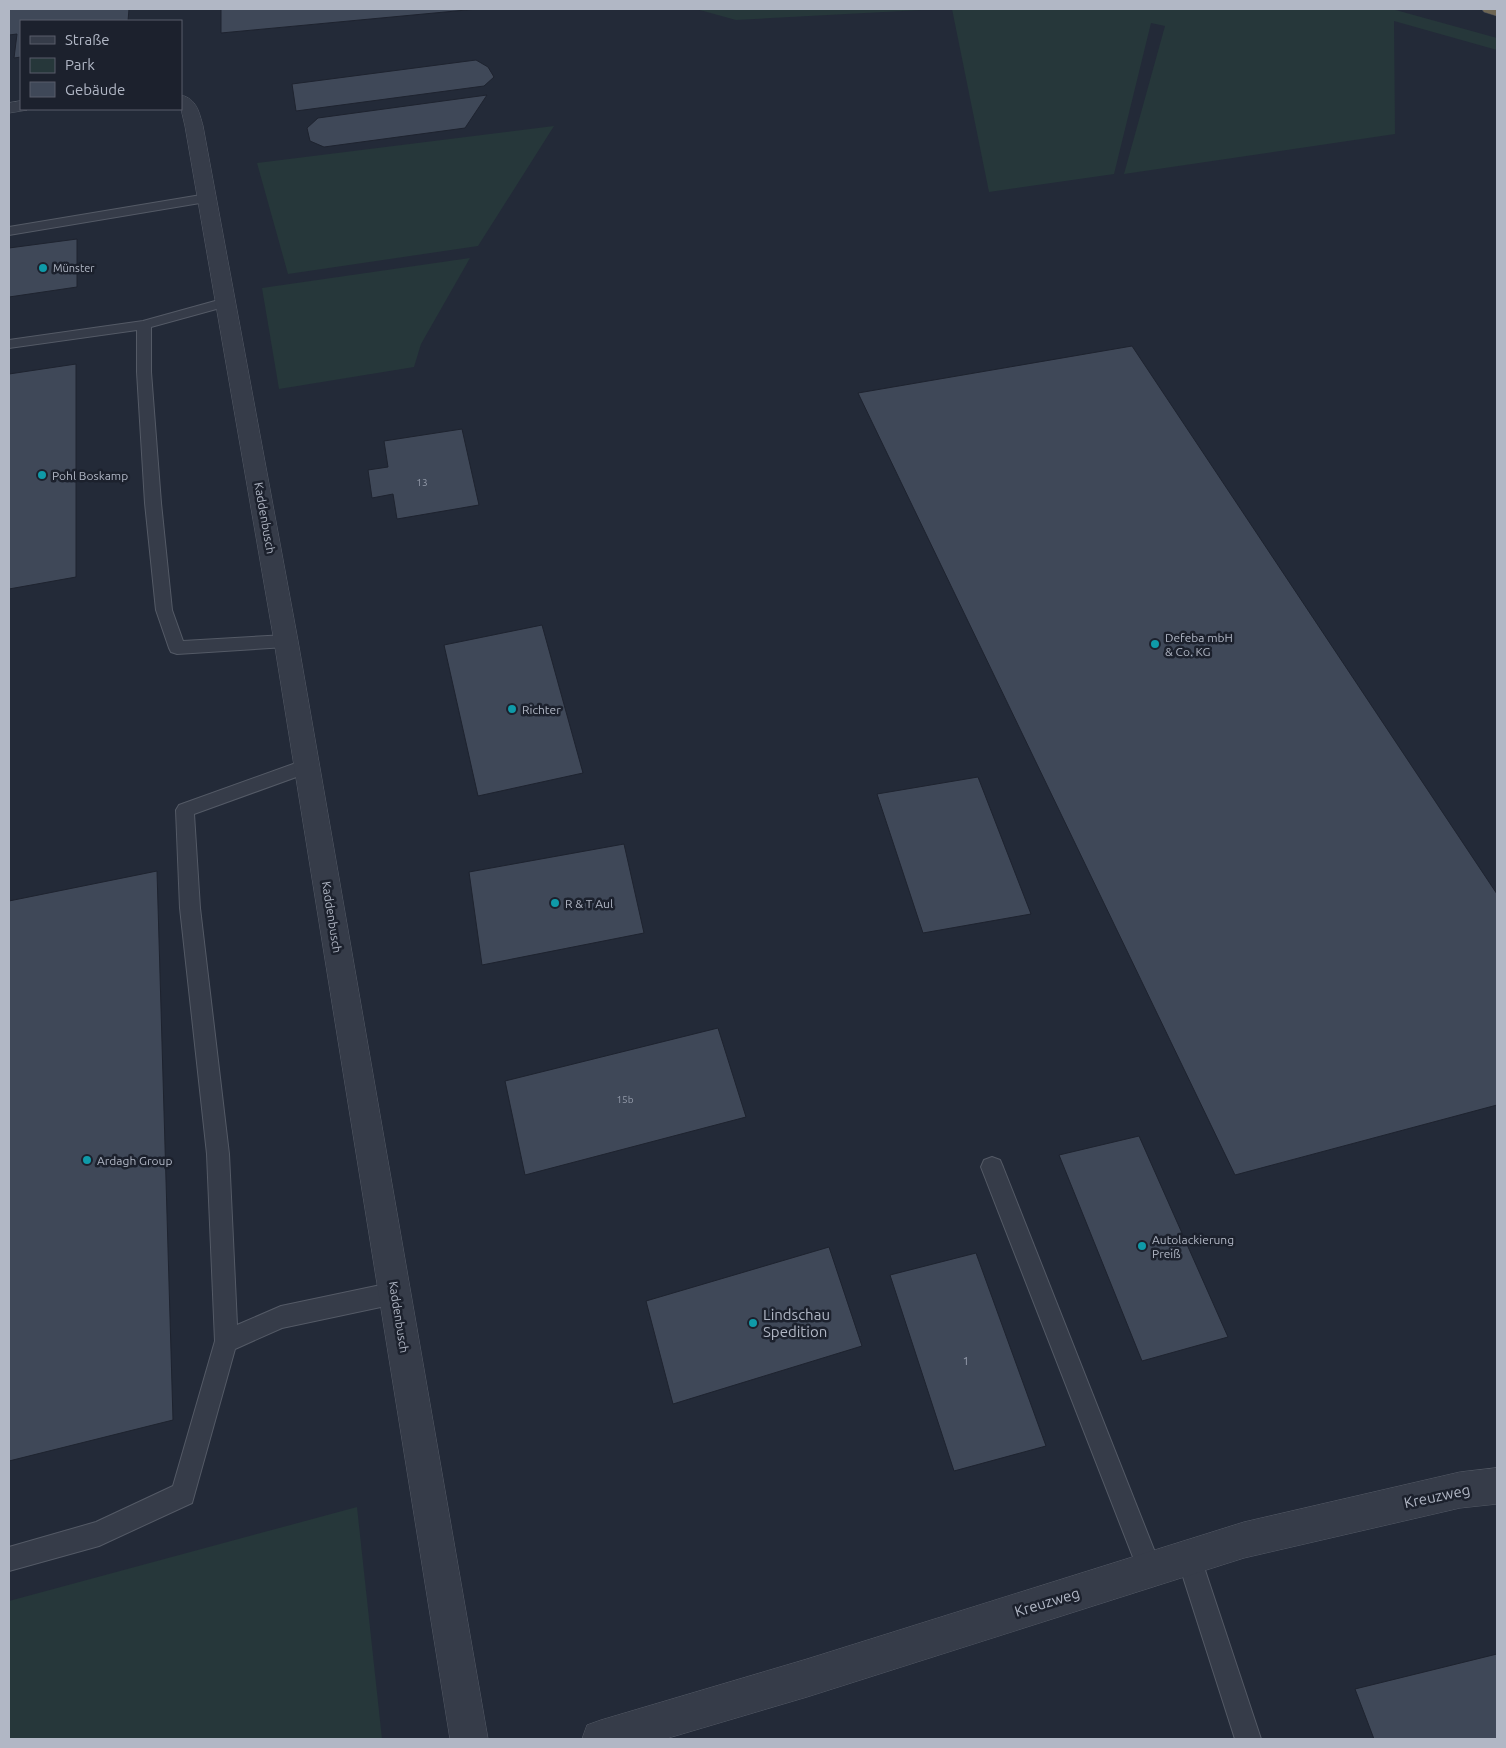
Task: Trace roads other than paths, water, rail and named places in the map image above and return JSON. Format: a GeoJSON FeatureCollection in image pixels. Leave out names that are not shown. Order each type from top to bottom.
{"type":"FeatureCollection","features":[{"type":"Feature","properties":{"kind":"highway"},"geometry":{"type":"LineString","coordinates":[[1490,9],[1497,11]]}},
{"type":"Feature","properties":{"kind":"street","name":"Kaddenbusch"},"geometry":{"type":"LineString","coordinates":[[182,101],[189,107],[194,126],[286,641],[468,1739]]}},
{"type":"Feature","properties":{"kind":"street","name":"Kreuzweg"},"geometry":{"type":"LineString","coordinates":[[601,1739],[807,1678],[1244,1540],[1460,1490],[1497,1486]]}},
{"type":"Feature","properties":{"kind":"lane"},"geometry":{"type":"LineString","coordinates":[[9,231],[207,198]]}},
{"type":"Feature","properties":{"kind":"lane"},"geometry":{"type":"LineString","coordinates":[[9,344],[144,325],[226,302]]}},
{"type":"Feature","properties":{"kind":"lane"},"geometry":{"type":"LineString","coordinates":[[144,325],[144,372],[153,503],[164,610],[176,648],[286,641]]}},
{"type":"Feature","properties":{"kind":"lane"},"geometry":{"type":"LineString","coordinates":[[9,1559],[99,1534],[183,1494],[226,1341],[218,1154],[190,908],[185,810],[307,766]]}},
{"type":"Feature","properties":{"kind":"lane"},"geometry":{"type":"LineString","coordinates":[[992,1167],[1150,1570]]}},
{"type":"Feature","properties":{"kind":"lane"},"geometry":{"type":"LineString","coordinates":[[226,1341],[281,1317],[395,1293]]}},
{"type":"Feature","properties":{"kind":"lane"},"geometry":{"type":"LineString","coordinates":[[1189,1558],[1248,1739]]}},
{"type":"Feature","properties":{"kind":"place","name":"Münster"},"geometry":{"type":"Point","coordinates":[43,268]}},
{"type":"Feature","properties":{"kind":"place","name":"Pohl Boskamp"},"geometry":{"type":"Point","coordinates":[42,475]}},
{"type":"Feature","properties":{"kind":"place","name":"Defeba mbH & Co. KG"},"geometry":{"type":"Point","coordinates":[1155,644]}},
{"type":"Feature","properties":{"kind":"place","name":"Richter"},"geometry":{"type":"Point","coordinates":[512,709]}},
{"type":"Feature","properties":{"kind":"place","name":"R & T Aul"},"geometry":{"type":"Point","coordinates":[555,903]}},
{"type":"Feature","properties":{"kind":"place","name":"Ardagh Group"},"geometry":{"type":"Point","coordinates":[87,1160]}},
{"type":"Feature","properties":{"kind":"place","name":"Autolackierung Preiß"},"geometry":{"type":"Point","coordinates":[1142,1246]}},
{"type":"Feature","properties":{"kind":"place","name":"Lindschau Spedition"},"geometry":{"type":"Point","coordinates":[753,1323]}}]}
